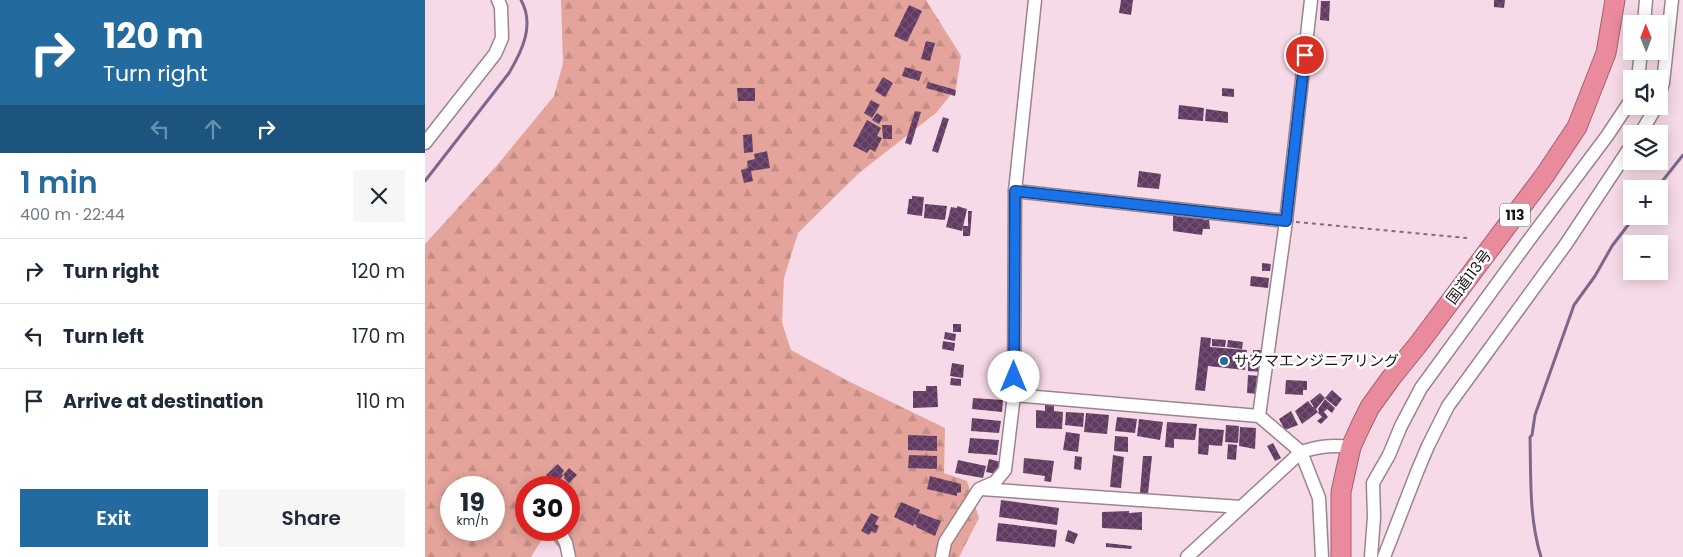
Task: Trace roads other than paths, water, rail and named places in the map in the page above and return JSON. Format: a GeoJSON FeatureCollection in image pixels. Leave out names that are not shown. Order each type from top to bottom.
{"type":"FeatureCollection","features":[{"type":"Feature","properties":{"kind":"highway","name":"国道113号"},"geometry":{"type":"LineString","coordinates":[[1341,557],[1341,492],[1351,447],[1370,407],[1545,175],[1577,127],[1607,53],[1615,0]]}},
{"type":"Feature","properties":{"kind":"street"},"geometry":{"type":"LineString","coordinates":[[425,143],[495,54],[502,38],[501,7],[498,0]]}},
{"type":"Feature","properties":{"kind":"street"},"geometry":{"type":"LineString","coordinates":[[942,557],[945,542],[979,489],[995,482],[1005,470],[1014,396],[1015,191],[1035,0]]}},
{"type":"Feature","properties":{"kind":"street"},"geometry":{"type":"LineString","coordinates":[[1259,416],[1286,221],[1311,0]]}},
{"type":"Feature","properties":{"kind":"street"},"geometry":{"type":"LineString","coordinates":[[1645,15],[1646,0]]}},
{"type":"Feature","properties":{"kind":"street"},"geometry":{"type":"LineString","coordinates":[[1665,70],[1672,0]]}},
{"type":"Feature","properties":{"kind":"street"},"geometry":{"type":"LineString","coordinates":[[1371,557],[1374,518],[1373,483],[1421,388],[1623,112]]}},
{"type":"Feature","properties":{"kind":"street"},"geometry":{"type":"LineString","coordinates":[[1384,557],[1417,472],[1449,406],[1566,244],[1623,158]]}},
{"type":"Feature","properties":{"kind":"street"},"geometry":{"type":"LineString","coordinates":[[1015,191],[1286,221]]}},
{"type":"Feature","properties":{"kind":"street"},"geometry":{"type":"LineString","coordinates":[[1014,396],[1259,416],[1301,452],[1319,498],[1323,557]]}},
{"type":"Feature","properties":{"kind":"street"},"geometry":{"type":"LineString","coordinates":[[1187,557],[1301,452],[1330,445],[1351,447]]}},
{"type":"Feature","properties":{"kind":"street"},"geometry":{"type":"LineString","coordinates":[[979,489],[1241,507]]}},
{"type":"Feature","properties":{"kind":"street"},"geometry":{"type":"LineString","coordinates":[[565,541],[569,557]]}},
{"type":"Feature","properties":{"kind":"waterway"},"geometry":{"type":"LineString","coordinates":[[425,181],[514,65],[522,47],[527,28],[525,9],[521,0]]}},
{"type":"Feature","properties":{"kind":"waterway"},"geometry":{"type":"LineString","coordinates":[[1663,180],[1683,155]]}},
{"type":"Feature","properties":{"kind":"waterway"},"geometry":{"type":"LineString","coordinates":[[1541,557],[1534,528],[1531,498],[1530,437],[1532,435],[1535,415],[1574,305],[1595,276],[1612,246],[1628,225]]}},
{"type":"Feature","properties":{"kind":"place","name":"サクマエンジニアリング"},"geometry":{"type":"Point","coordinates":[1224,361]}}]}
